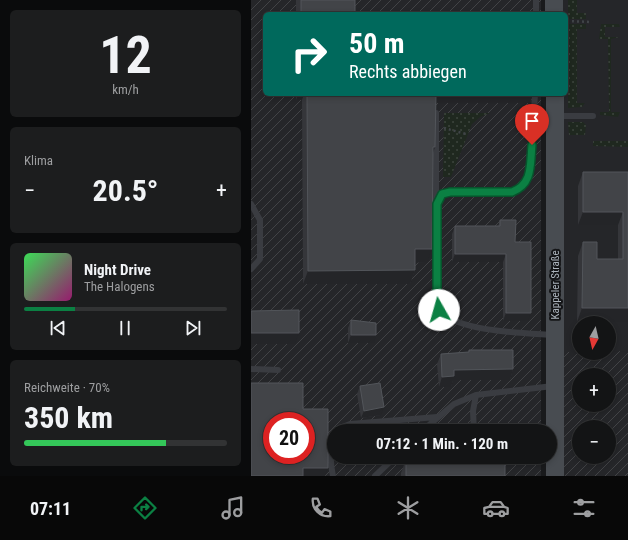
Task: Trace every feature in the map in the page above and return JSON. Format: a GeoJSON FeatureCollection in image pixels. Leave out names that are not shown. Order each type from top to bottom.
{"type":"FeatureCollection","features":[{"type":"Feature","properties":{"kind":"street"},"geometry":{"type":"LineString","coordinates":[[554,0],[554,12]]}},
{"type":"Feature","properties":{"kind":"street","name":"Kappeler Straße"},"geometry":{"type":"LineString","coordinates":[[555,96],[555,476]]}},
{"type":"Feature","properties":{"kind":"lane"},"geometry":{"type":"LineString","coordinates":[[536,0],[537,12]]}},
{"type":"Feature","properties":{"kind":"lane"},"geometry":{"type":"LineString","coordinates":[[437,204],[442,194],[450,192],[512,192],[522,188],[527,179],[531,159],[535,96]]}},
{"type":"Feature","properties":{"kind":"lane"},"geometry":{"type":"LineString","coordinates":[[437,112],[437,297],[439,310],[450,320],[479,328],[555,335]]}},
{"type":"Feature","properties":{"kind":"lane"},"geometry":{"type":"LineString","coordinates":[[555,116],[593,116]]}},
{"type":"Feature","properties":{"kind":"lane"},"geometry":{"type":"LineString","coordinates":[[251,204],[261,220],[260,259],[251,269]]}},
{"type":"Feature","properties":{"kind":"lane"},"geometry":{"type":"LineString","coordinates":[[251,369],[278,370]]}},
{"type":"Feature","properties":{"kind":"lane"},"geometry":{"type":"LineString","coordinates":[[430,424],[454,404],[476,395],[555,386]]}},
{"type":"Feature","properties":{"kind":"lane"},"geometry":{"type":"LineString","coordinates":[[474,424],[473,410],[476,395]]}},
{"type":"Feature","properties":{"kind":"lane"},"geometry":{"type":"LineString","coordinates":[[349,424],[437,417]]}},
{"type":"Feature","properties":{"kind":"lane"},"geometry":{"type":"LineString","coordinates":[[331,464],[333,476]]}},
{"type":"Feature","properties":{"kind":"lane"},"geometry":{"type":"LineString","coordinates":[[375,476],[388,464]]}},
{"type":"Feature","properties":{"kind":"path"},"geometry":{"type":"LineString","coordinates":[[568,22],[593,22]]}},
{"type":"Feature","properties":{"kind":"path"},"geometry":{"type":"LineString","coordinates":[[436,126],[466,134]]}},
{"type":"Feature","properties":{"kind":"shaded area"},"geometry":{"type":"Polygon","coordinates":[[[251,0],[541,0],[541,12],[263,12],[263,96],[541,96],[541,424],[327,424],[327,464],[541,464],[541,476],[251,476],[251,0]]]}},
{"type":"Feature","properties":{"kind":"shaded area"},"geometry":{"type":"Polygon","coordinates":[[[558,0],[628,0],[628,351],[616,352],[616,316],[572,316],[572,352],[563,352],[560,96],[568,96],[568,12],[558,12],[558,0]]]}},
{"type":"Feature","properties":{"kind":"shaded area"},"geometry":{"type":"Polygon","coordinates":[[[568,0],[577,0],[577,13],[586,13],[586,19],[568,19],[568,0]]]}},
{"type":"Feature","properties":{"kind":"shaded area"},"geometry":{"type":"Polygon","coordinates":[[[568,24],[586,24],[586,29],[577,29],[577,103],[585,103],[582,107],[568,108],[568,24]]]}},
{"type":"Feature","properties":{"kind":"shaded area"},"geometry":{"type":"Polygon","coordinates":[[[601,24],[619,24],[620,27],[605,27],[605,37],[620,37],[611,39],[611,112],[620,112],[618,117],[600,115],[600,112],[609,112],[608,39],[599,39],[601,24]]]}},
{"type":"Feature","properties":{"kind":"shaded area"},"geometry":{"type":"Polygon","coordinates":[[[444,113],[490,113],[480,117],[472,124],[451,177],[443,177],[444,113]]]}},
{"type":"Feature","properties":{"kind":"shaded area"},"geometry":{"type":"Polygon","coordinates":[[[568,122],[583,122],[586,125],[585,135],[569,135],[568,122]]]}},
{"type":"Feature","properties":{"kind":"shaded area"},"geometry":{"type":"Polygon","coordinates":[[[593,141],[628,141],[628,147],[593,146],[593,141]]]}},
{"type":"Feature","properties":{"kind":"shaded area"},"geometry":{"type":"Polygon","coordinates":[[[616,351],[628,351],[628,476],[564,476],[563,352],[572,352],[572,360],[616,360],[616,351]]]}},
{"type":"Feature","properties":{"kind":"building"},"geometry":{"type":"Polygon","coordinates":[[[301,0],[355,0],[355,12],[301,12],[301,0]]]}},
{"type":"Feature","properties":{"kind":"building"},"geometry":{"type":"Polygon","coordinates":[[[307,96],[436,96],[435,147],[433,147],[432,249],[415,249],[415,270],[308,271],[307,96]]]}},
{"type":"Feature","properties":{"kind":"building"},"geometry":{"type":"Polygon","coordinates":[[[583,172],[628,172],[628,308],[582,308],[583,242],[597,242],[597,259],[623,259],[623,212],[583,212],[583,172]]]}},
{"type":"Feature","properties":{"kind":"building"},"geometry":{"type":"Polygon","coordinates":[[[500,220],[516,220],[515,242],[531,242],[531,313],[506,313],[506,254],[455,254],[455,226],[500,226],[500,220]]]}},
{"type":"Feature","properties":{"kind":"building"},"geometry":{"type":"Polygon","coordinates":[[[299,310],[299,333],[251,333],[251,311],[299,310]]]}},
{"type":"Feature","properties":{"kind":"building"},"geometry":{"type":"Polygon","coordinates":[[[351,320],[376,323],[376,335],[351,335],[351,320]]]}},
{"type":"Feature","properties":{"kind":"building"},"geometry":{"type":"Polygon","coordinates":[[[469,350],[513,350],[513,369],[454,370],[454,376],[442,377],[441,354],[469,352],[469,350]]]}},
{"type":"Feature","properties":{"kind":"building"},"geometry":{"type":"Polygon","coordinates":[[[251,383],[303,383],[303,409],[328,409],[328,468],[303,468],[303,476],[251,476],[251,383]]]}},
{"type":"Feature","properties":{"kind":"building"},"geometry":{"type":"Polygon","coordinates":[[[380,383],[384,407],[364,411],[360,386],[380,383]]]}},
{"type":"Feature","properties":{"kind":"building"},"geometry":{"type":"Polygon","coordinates":[[[406,464],[505,464],[505,476],[406,476],[406,464]]]}},
{"type":"Feature","properties":{"kind":"route"},"geometry":{"type":"LineString","coordinates":[[439,310],[437,297],[437,204],[442,194],[450,192],[512,192],[522,188],[527,179],[532,145]]}}]}
